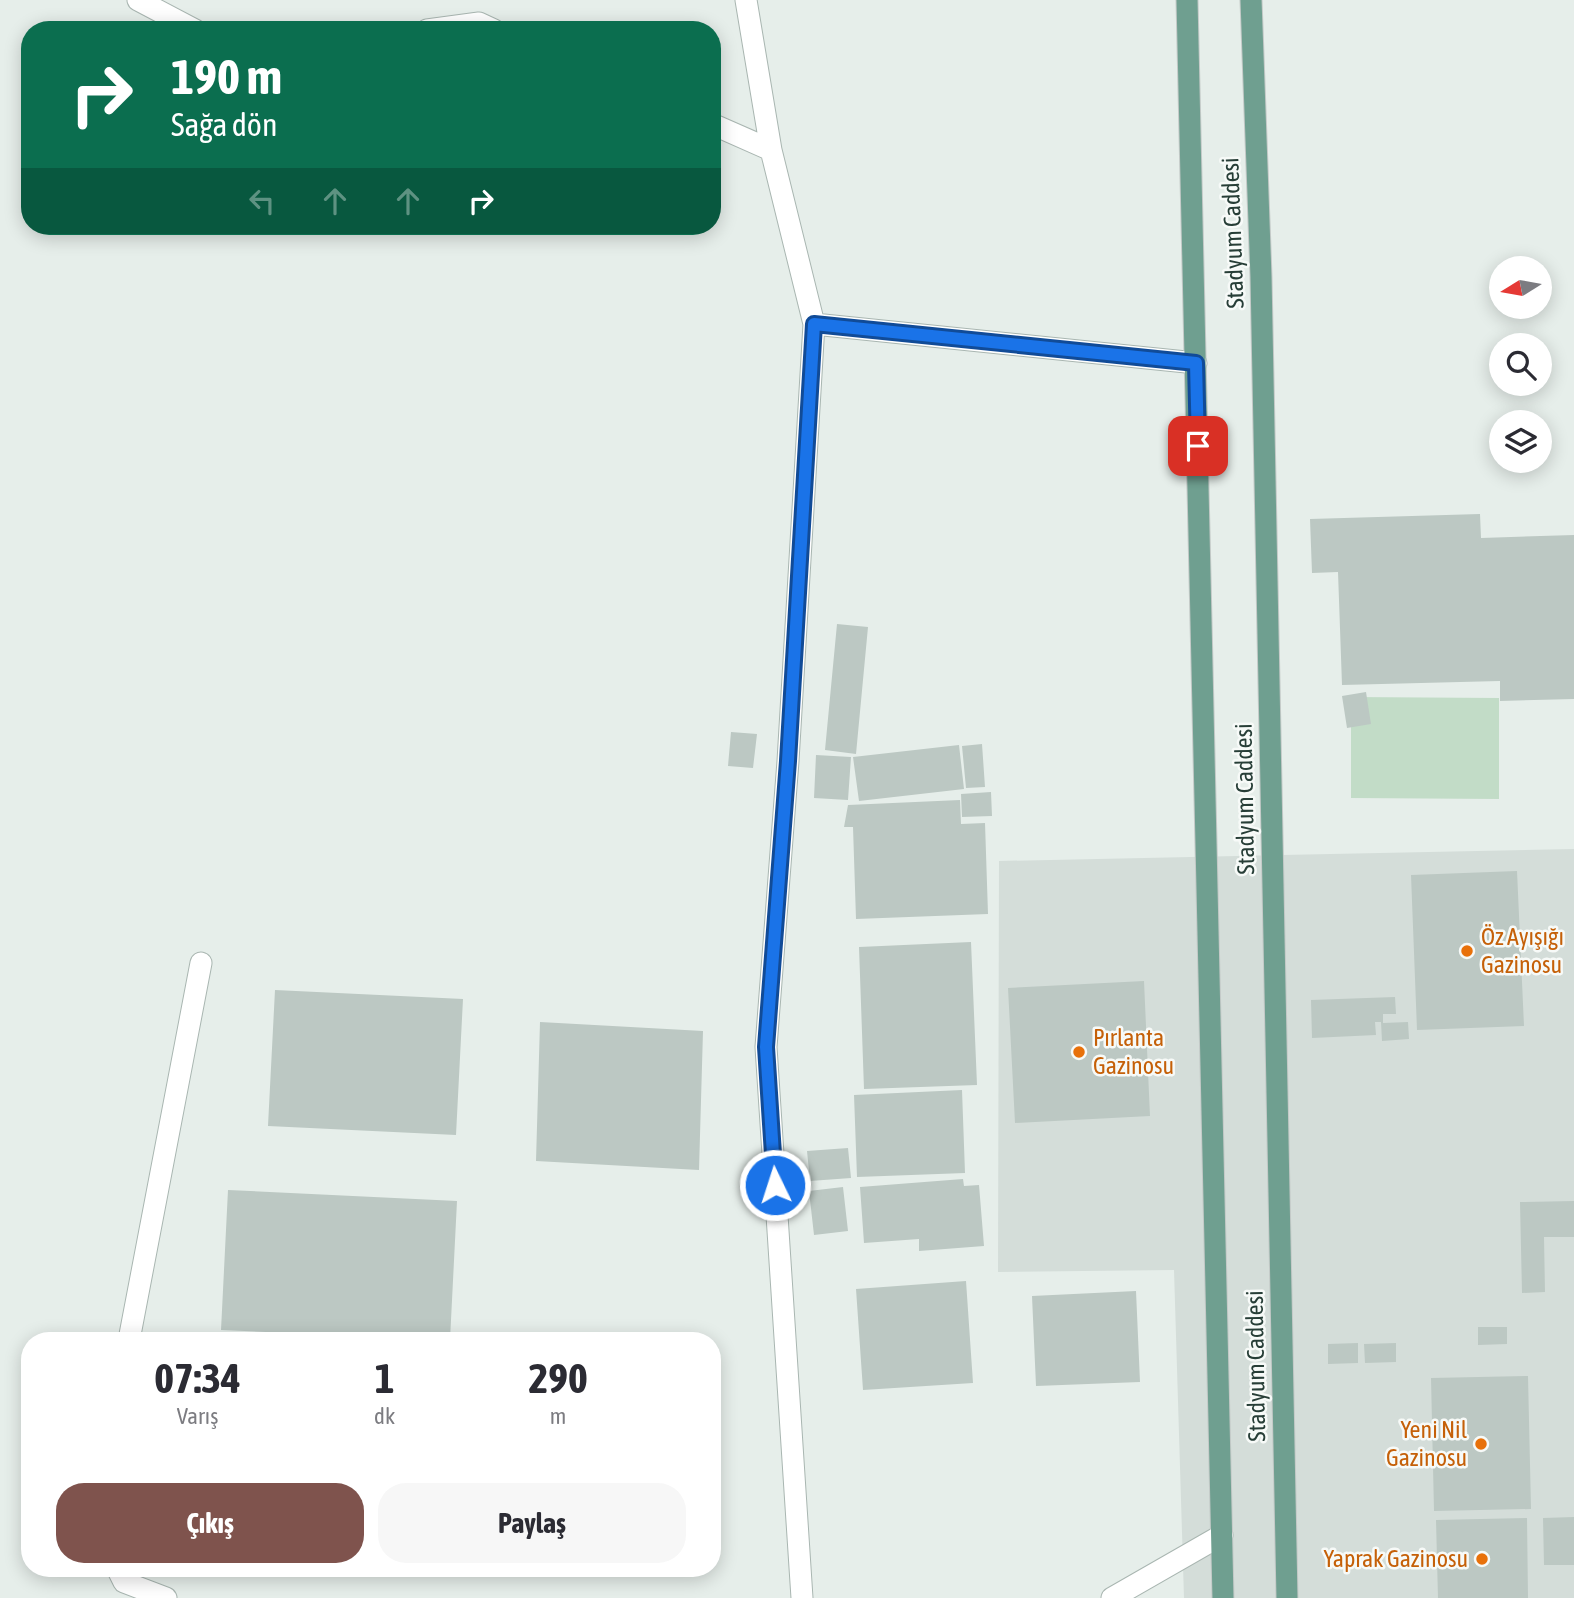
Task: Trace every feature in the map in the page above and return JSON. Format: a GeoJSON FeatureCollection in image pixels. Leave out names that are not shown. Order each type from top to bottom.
{"type":"FeatureCollection","features":[{"type":"Feature","properties":{"kind":"main road","name":"Stadyum Caddesi"},"geometry":{"type":"LineString","coordinates":[[1187,0],[1223,1598]]}},
{"type":"Feature","properties":{"kind":"main road","name":"Stadyum Caddesi"},"geometry":{"type":"LineString","coordinates":[[1251,0],[1261,278],[1287,1598]]}},
{"type":"Feature","properties":{"kind":"street"},"geometry":{"type":"LineString","coordinates":[[138,0],[178,21]]}},
{"type":"Feature","properties":{"kind":"street"},"geometry":{"type":"LineString","coordinates":[[746,0],[771,150],[814,324],[788,761],[766,1047],[802,1598]]}},
{"type":"Feature","properties":{"kind":"street"},"geometry":{"type":"LineString","coordinates":[[721,128],[771,150]]}},
{"type":"Feature","properties":{"kind":"street"},"geometry":{"type":"LineString","coordinates":[[814,324],[1196,363]]}},
{"type":"Feature","properties":{"kind":"street"},"geometry":{"type":"LineString","coordinates":[[131,1332],[201,963]]}},
{"type":"Feature","properties":{"kind":"street"},"geometry":{"type":"LineString","coordinates":[[1112,1598],[1222,1535]]}},
{"type":"Feature","properties":{"kind":"street"},"geometry":{"type":"LineString","coordinates":[[121,1583],[166,1598]]}},
{"type":"Feature","properties":{"kind":"shaded area"},"geometry":{"type":"Polygon","coordinates":[[[1574,849],[1574,1598],[1184,1598],[1174,1270],[998,1272],[999,861],[1574,849]]]}},
{"type":"Feature","properties":{"kind":"green space"},"geometry":{"type":"Polygon","coordinates":[[[1351,697],[1499,698],[1499,799],[1351,798],[1351,697]]]}},
{"type":"Feature","properties":{"kind":"building"},"geometry":{"type":"Polygon","coordinates":[[[1480,514],[1481,538],[1574,535],[1574,699],[1500,701],[1500,681],[1342,685],[1338,572],[1312,573],[1310,519],[1480,514]]]}},
{"type":"Feature","properties":{"kind":"building"},"geometry":{"type":"Polygon","coordinates":[[[837,624],[868,627],[856,754],[825,750],[837,624]]]}},
{"type":"Feature","properties":{"kind":"building"},"geometry":{"type":"Polygon","coordinates":[[[1366,692],[1371,724],[1347,728],[1342,696],[1366,692]]]}},
{"type":"Feature","properties":{"kind":"building"},"geometry":{"type":"Polygon","coordinates":[[[731,732],[757,734],[753,768],[728,766],[731,732]]]}},
{"type":"Feature","properties":{"kind":"building"},"geometry":{"type":"Polygon","coordinates":[[[982,744],[985,787],[966,788],[962,746],[982,744]]]}},
{"type":"Feature","properties":{"kind":"building"},"geometry":{"type":"Polygon","coordinates":[[[959,745],[964,789],[859,801],[853,757],[959,745]]]}},
{"type":"Feature","properties":{"kind":"building"},"geometry":{"type":"Polygon","coordinates":[[[816,755],[851,757],[848,800],[814,798],[816,755]]]}},
{"type":"Feature","properties":{"kind":"building"},"geometry":{"type":"Polygon","coordinates":[[[991,792],[992,816],[962,817],[961,794],[991,792]]]}},
{"type":"Feature","properties":{"kind":"building"},"geometry":{"type":"Polygon","coordinates":[[[960,800],[961,824],[985,823],[988,914],[856,919],[853,827],[844,827],[848,805],[960,800]]]}},
{"type":"Feature","properties":{"kind":"building","name":"Öz Ayışığı Gazinosu"},"geometry":{"type":"Polygon","coordinates":[[[1517,871],[1524,1026],[1417,1030],[1411,875],[1517,871]]]}},
{"type":"Feature","properties":{"kind":"building"},"geometry":{"type":"Polygon","coordinates":[[[971,942],[977,1085],[864,1089],[859,947],[971,942]]]}},
{"type":"Feature","properties":{"kind":"building","name":"Pırlanta Gazinosu"},"geometry":{"type":"Polygon","coordinates":[[[1144,981],[1150,1116],[1015,1123],[1008,988],[1144,981]]]}},
{"type":"Feature","properties":{"kind":"building"},"geometry":{"type":"Polygon","coordinates":[[[275,990],[463,999],[456,1135],[268,1126],[275,990]]]}},
{"type":"Feature","properties":{"kind":"building"},"geometry":{"type":"Polygon","coordinates":[[[1395,997],[1396,1014],[1383,1014],[1383,1023],[1408,1022],[1409,1039],[1382,1041],[1381,1022],[1375,1022],[1376,1035],[1312,1038],[1311,1000],[1395,997]]]}},
{"type":"Feature","properties":{"kind":"building"},"geometry":{"type":"Polygon","coordinates":[[[540,1022],[703,1031],[699,1170],[536,1161],[540,1022]]]}},
{"type":"Feature","properties":{"kind":"building"},"geometry":{"type":"Polygon","coordinates":[[[962,1090],[965,1173],[857,1177],[854,1095],[962,1090]]]}},
{"type":"Feature","properties":{"kind":"building"},"geometry":{"type":"Polygon","coordinates":[[[848,1148],[851,1178],[810,1181],[807,1151],[848,1148]]]}},
{"type":"Feature","properties":{"kind":"building"},"geometry":{"type":"Polygon","coordinates":[[[963,1179],[964,1186],[979,1185],[984,1246],[919,1251],[919,1239],[864,1243],[860,1187],[963,1179]]]}},
{"type":"Feature","properties":{"kind":"building"},"geometry":{"type":"Polygon","coordinates":[[[843,1187],[848,1231],[814,1235],[809,1191],[843,1187]]]}},
{"type":"Feature","properties":{"kind":"building"},"geometry":{"type":"Polygon","coordinates":[[[228,1190],[457,1201],[450,1332],[221,1330],[228,1190]]]}},
{"type":"Feature","properties":{"kind":"building"},"geometry":{"type":"Polygon","coordinates":[[[1574,1201],[1574,1237],[1544,1237],[1545,1292],[1522,1293],[1520,1202],[1574,1201]]]}},
{"type":"Feature","properties":{"kind":"building"},"geometry":{"type":"Polygon","coordinates":[[[966,1281],[973,1383],[863,1390],[856,1289],[966,1281]]]}},
{"type":"Feature","properties":{"kind":"building"},"geometry":{"type":"Polygon","coordinates":[[[1136,1291],[1140,1382],[1036,1386],[1032,1296],[1136,1291]]]}},
{"type":"Feature","properties":{"kind":"building"},"geometry":{"type":"Polygon","coordinates":[[[1478,1327],[1507,1327],[1507,1344],[1478,1345],[1478,1327]]]}},
{"type":"Feature","properties":{"kind":"building"},"geometry":{"type":"Polygon","coordinates":[[[1358,1343],[1358,1363],[1328,1364],[1328,1344],[1358,1343]]]}},
{"type":"Feature","properties":{"kind":"building"},"geometry":{"type":"Polygon","coordinates":[[[1396,1343],[1396,1362],[1365,1363],[1364,1344],[1396,1343]]]}},
{"type":"Feature","properties":{"kind":"building","name":"Yeni Nil Gazinosu"},"geometry":{"type":"Polygon","coordinates":[[[1528,1376],[1531,1509],[1434,1511],[1431,1378],[1528,1376]]]}},
{"type":"Feature","properties":{"kind":"building"},"geometry":{"type":"Polygon","coordinates":[[[1574,1517],[1574,1565],[1544,1565],[1543,1518],[1574,1517]]]}},
{"type":"Feature","properties":{"kind":"building","name":"Yaprak Gazinosu"},"geometry":{"type":"Polygon","coordinates":[[[1527,1518],[1528,1598],[1438,1598],[1436,1520],[1527,1518]]]}},
{"type":"Feature","properties":{"kind":"place","name":"Öz Ayışığı Gazinosu"},"geometry":{"type":"Point","coordinates":[1467,951]}},
{"type":"Feature","properties":{"kind":"place","name":"Pırlanta Gazinosu"},"geometry":{"type":"Point","coordinates":[1079,1052]}},
{"type":"Feature","properties":{"kind":"place","name":"Yeni Nil Gazinosu"},"geometry":{"type":"Point","coordinates":[1481,1444]}},
{"type":"Feature","properties":{"kind":"place","name":"Yaprak Gazinosu"},"geometry":{"type":"Point","coordinates":[1482,1559]}},
{"type":"Feature","properties":{"kind":"route"},"geometry":{"type":"LineString","coordinates":[[775,1185],[766,1047],[788,761],[814,324],[1196,363],[1198,446]]}}]}
